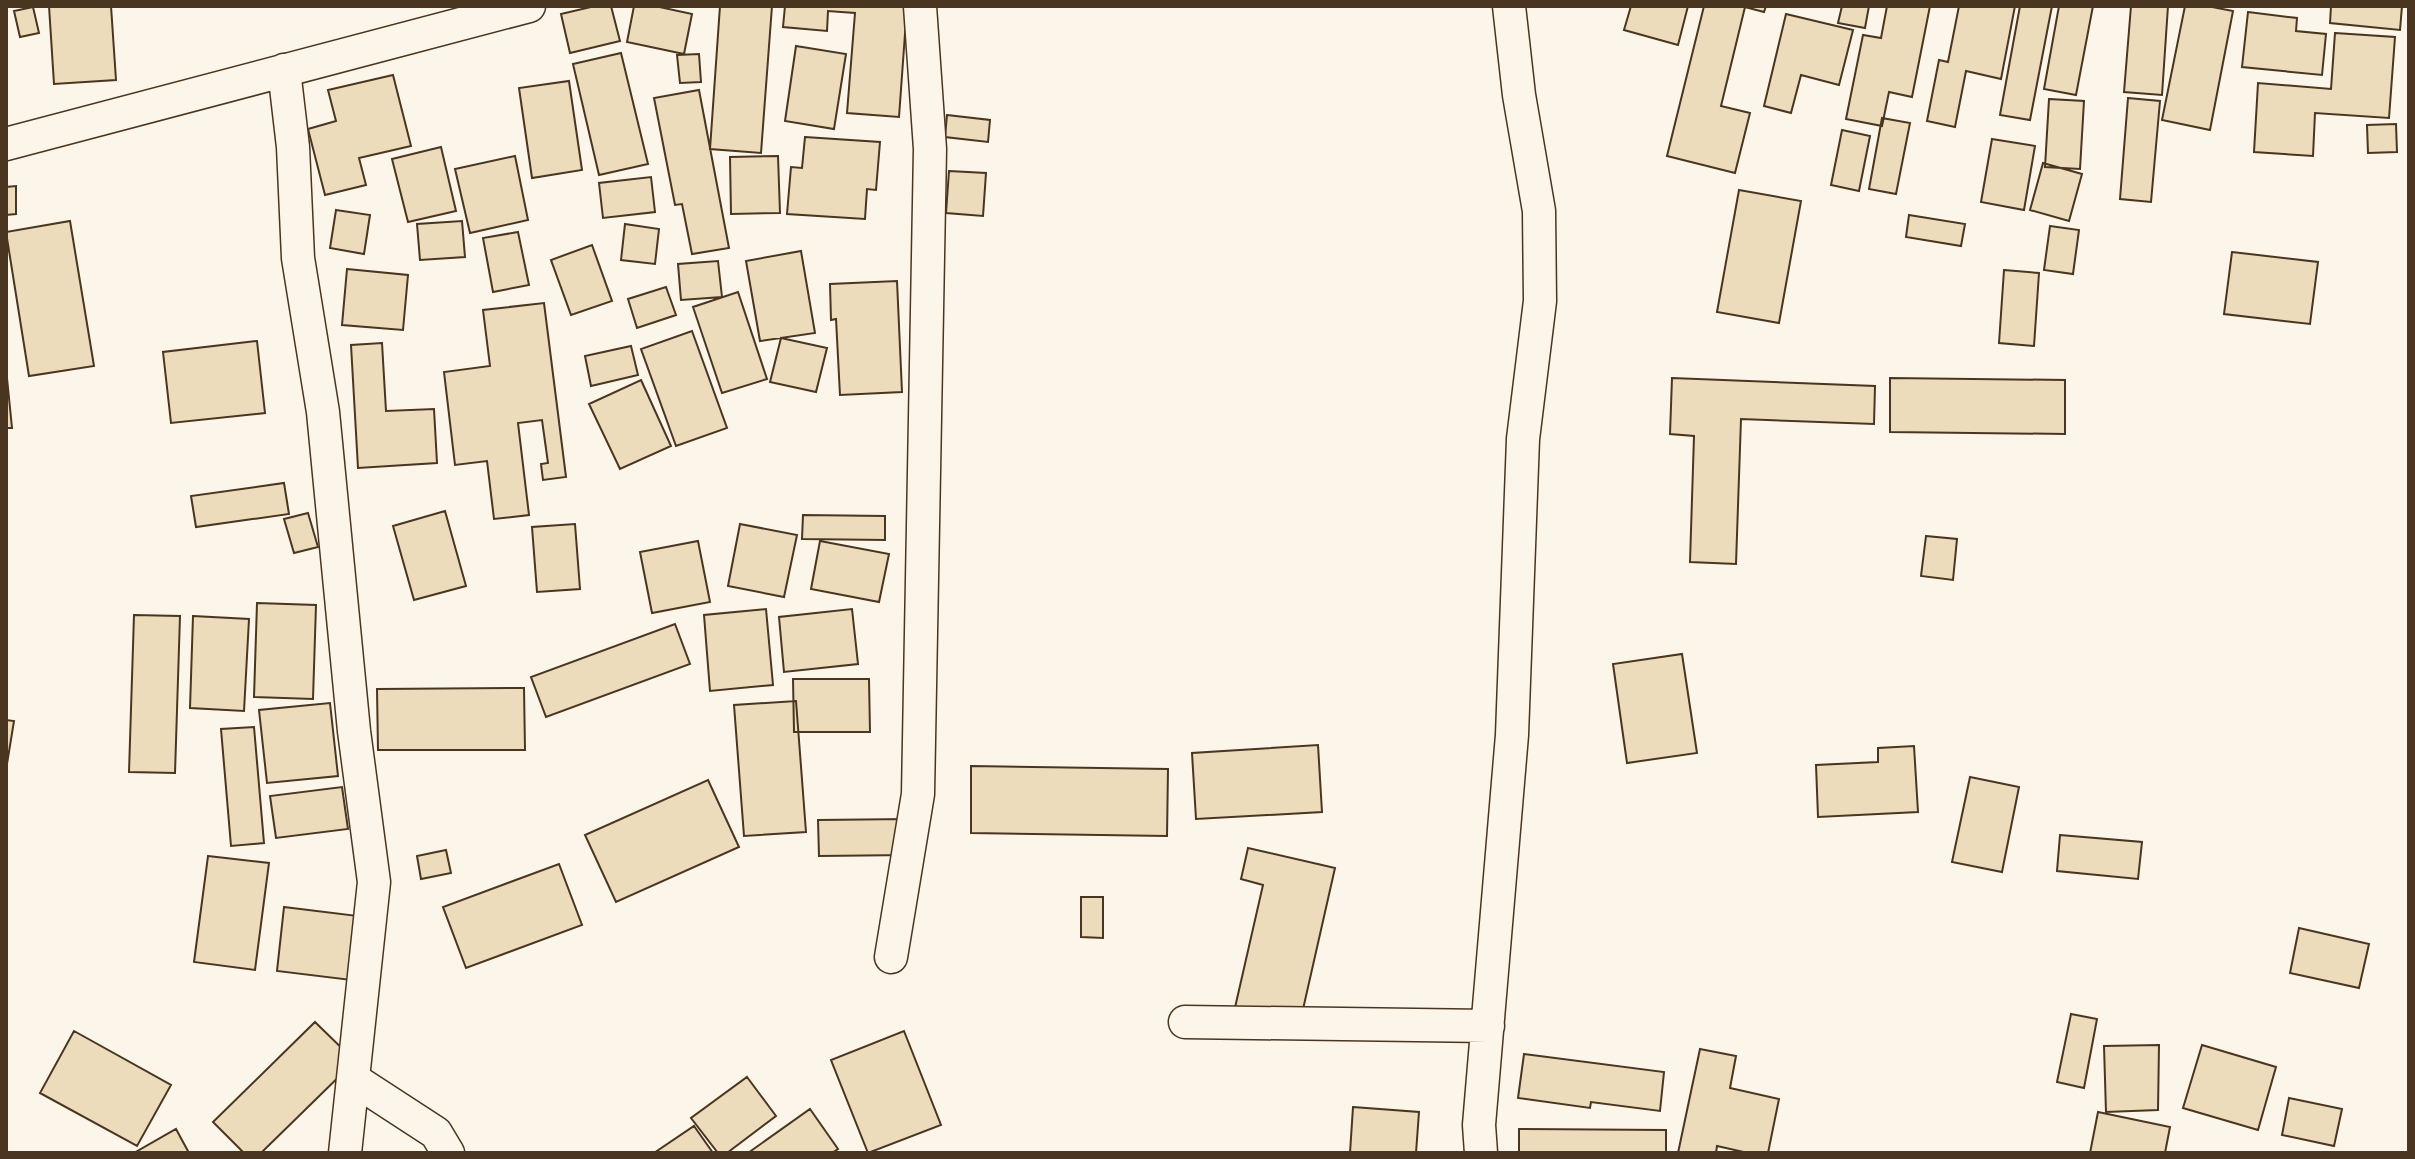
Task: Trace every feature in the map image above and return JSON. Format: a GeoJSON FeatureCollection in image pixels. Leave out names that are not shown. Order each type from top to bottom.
{"type":"FeatureCollection","features":[{"type":"Feature","properties":{"kind":"street"},"geometry":{"type":"LineString","coordinates":[[6,144],[529,6]]}},
{"type":"Feature","properties":{"kind":"street"},"geometry":{"type":"LineString","coordinates":[[891,957],[918,794],[930,149],[920,6]]}},
{"type":"Feature","properties":{"kind":"street"},"geometry":{"type":"LineString","coordinates":[[1481,1153],[1479,1125],[1512,735],[1523,439],[1540,301],[1539,211],[1519,95],[1509,6]]}},
{"type":"Feature","properties":{"kind":"street"},"geometry":{"type":"LineString","coordinates":[[284,70],[293,147],[298,258],[323,412],[354,731],[374,882],[345,1153]]}},
{"type":"Feature","properties":{"kind":"street"},"geometry":{"type":"LineString","coordinates":[[1185,1022],[1488,1026]]}},
{"type":"Feature","properties":{"kind":"street"},"geometry":{"type":"LineString","coordinates":[[353,1079],[436,1133],[448,1153]]}},
{"type":"Feature","properties":{"kind":"building"},"geometry":{"type":"Polygon","coordinates":[[[49,6],[111,6],[116,80],[54,84],[49,6]]]}},
{"type":"Feature","properties":{"kind":"building"},"geometry":{"type":"Polygon","coordinates":[[[595,6],[611,6],[620,41],[570,53],[561,14],[595,6]]]}},
{"type":"Feature","properties":{"kind":"building"},"geometry":{"type":"Polygon","coordinates":[[[634,6],[655,6],[692,14],[684,54],[627,42],[634,6]]]}},
{"type":"Feature","properties":{"kind":"building"},"geometry":{"type":"Polygon","coordinates":[[[720,6],[772,6],[761,153],[710,149],[720,6]]]}},
{"type":"Feature","properties":{"kind":"building"},"geometry":{"type":"Polygon","coordinates":[[[785,6],[907,6],[899,117],[847,113],[855,13],[828,11],[827,31],[783,27],[785,6]]]}},
{"type":"Feature","properties":{"kind":"building"},"geometry":{"type":"Polygon","coordinates":[[[1631,6],[1688,6],[1678,45],[1624,30],[1631,6]]]}},
{"type":"Feature","properties":{"kind":"building"},"geometry":{"type":"Polygon","coordinates":[[[1704,6],[1766,6],[1764,12],[1745,7],[1721,106],[1750,113],[1735,173],[1667,156],[1704,6]]]}},
{"type":"Feature","properties":{"kind":"building"},"geometry":{"type":"Polygon","coordinates":[[[1842,6],[1869,6],[1865,28],[1838,23],[1842,6]]]}},
{"type":"Feature","properties":{"kind":"building"},"geometry":{"type":"Polygon","coordinates":[[[1887,6],[1930,6],[1912,97],[1889,92],[1882,126],[1846,119],[1863,35],[1881,38],[1887,6]]]}},
{"type":"Feature","properties":{"kind":"building"},"geometry":{"type":"Polygon","coordinates":[[[1959,6],[2015,6],[2001,79],[1966,71],[1955,127],[1927,121],[1939,60],[1948,62],[1959,6]]]}},
{"type":"Feature","properties":{"kind":"building"},"geometry":{"type":"Polygon","coordinates":[[[2020,6],[2052,6],[2030,120],[2000,115],[2020,6]]]}},
{"type":"Feature","properties":{"kind":"building"},"geometry":{"type":"Polygon","coordinates":[[[2059,6],[2093,6],[2076,95],[2044,89],[2059,6]]]}},
{"type":"Feature","properties":{"kind":"building"},"geometry":{"type":"Polygon","coordinates":[[[2131,6],[2168,6],[2162,95],[2124,92],[2131,6]]]}},
{"type":"Feature","properties":{"kind":"building"},"geometry":{"type":"Polygon","coordinates":[[[2185,6],[2233,11],[2210,130],[2162,120],[2185,6]]]}},
{"type":"Feature","properties":{"kind":"building"},"geometry":{"type":"Polygon","coordinates":[[[2331,6],[2402,6],[2400,30],[2330,23],[2331,6]]]}},
{"type":"Feature","properties":{"kind":"building"},"geometry":{"type":"Polygon","coordinates":[[[33,7],[39,33],[20,37],[14,11],[33,7]]]}},
{"type":"Feature","properties":{"kind":"building"},"geometry":{"type":"Polygon","coordinates":[[[2248,12],[2297,18],[2296,31],[2326,34],[2322,75],[2242,67],[2248,12]]]}},
{"type":"Feature","properties":{"kind":"building"},"geometry":{"type":"Polygon","coordinates":[[[1786,14],[1853,30],[1839,85],[1801,75],[1791,113],[1764,106],[1786,14]]]}},
{"type":"Feature","properties":{"kind":"building"},"geometry":{"type":"Polygon","coordinates":[[[2335,33],[2395,37],[2389,118],[2315,113],[2313,156],[2254,152],[2258,83],[2331,89],[2335,33]]]}},
{"type":"Feature","properties":{"kind":"building"},"geometry":{"type":"Polygon","coordinates":[[[796,46],[846,54],[834,129],[785,121],[796,46]]]}},
{"type":"Feature","properties":{"kind":"building"},"geometry":{"type":"Polygon","coordinates":[[[621,53],[648,164],[599,175],[573,64],[621,53]]]}},
{"type":"Feature","properties":{"kind":"building"},"geometry":{"type":"Polygon","coordinates":[[[699,54],[701,82],[680,83],[677,55],[699,54]]]}},
{"type":"Feature","properties":{"kind":"building"},"geometry":{"type":"Polygon","coordinates":[[[393,75],[411,146],[359,158],[366,185],[325,195],[308,129],[336,121],[328,90],[393,75]]]}},
{"type":"Feature","properties":{"kind":"building"},"geometry":{"type":"Polygon","coordinates":[[[569,81],[582,170],[532,178],[519,88],[569,81]]]}},
{"type":"Feature","properties":{"kind":"building"},"geometry":{"type":"Polygon","coordinates":[[[699,90],[729,248],[692,254],[682,204],[675,205],[654,98],[699,90]]]}},
{"type":"Feature","properties":{"kind":"building"},"geometry":{"type":"Polygon","coordinates":[[[2128,98],[2160,101],[2151,202],[2120,199],[2128,98]]]}},
{"type":"Feature","properties":{"kind":"building"},"geometry":{"type":"Polygon","coordinates":[[[2049,99],[2084,101],[2080,169],[2045,167],[2049,99]]]}},
{"type":"Feature","properties":{"kind":"building"},"geometry":{"type":"Polygon","coordinates":[[[947,115],[990,120],[988,142],[945,137],[947,115]]]}},
{"type":"Feature","properties":{"kind":"building"},"geometry":{"type":"Polygon","coordinates":[[[1882,118],[1910,123],[1896,194],[1869,189],[1882,118]]]}},
{"type":"Feature","properties":{"kind":"building"},"geometry":{"type":"Polygon","coordinates":[[[2396,124],[2397,152],[2368,153],[2367,125],[2396,124]]]}},
{"type":"Feature","properties":{"kind":"building"},"geometry":{"type":"Polygon","coordinates":[[[1842,130],[1870,136],[1859,191],[1831,185],[1842,130]]]}},
{"type":"Feature","properties":{"kind":"building"},"geometry":{"type":"Polygon","coordinates":[[[805,137],[880,142],[876,190],[867,189],[865,219],[787,214],[791,167],[802,168],[805,137]]]}},
{"type":"Feature","properties":{"kind":"building"},"geometry":{"type":"Polygon","coordinates":[[[1992,139],[2035,146],[2024,210],[1981,202],[1992,139]]]}},
{"type":"Feature","properties":{"kind":"building"},"geometry":{"type":"Polygon","coordinates":[[[441,147],[456,211],[408,222],[392,159],[441,147]]]}},
{"type":"Feature","properties":{"kind":"building"},"geometry":{"type":"Polygon","coordinates":[[[515,156],[528,220],[470,233],[455,169],[515,156]]]}},
{"type":"Feature","properties":{"kind":"building"},"geometry":{"type":"Polygon","coordinates":[[[778,156],[780,213],[731,214],[730,157],[778,156]]]}},
{"type":"Feature","properties":{"kind":"building"},"geometry":{"type":"Polygon","coordinates":[[[2043,163],[2082,174],[2069,221],[2030,210],[2043,163]]]}},
{"type":"Feature","properties":{"kind":"building"},"geometry":{"type":"Polygon","coordinates":[[[949,171],[986,173],[983,216],[946,213],[949,171]]]}},
{"type":"Feature","properties":{"kind":"building"},"geometry":{"type":"Polygon","coordinates":[[[651,177],[655,212],[603,218],[599,183],[651,177]]]}},
{"type":"Feature","properties":{"kind":"building"},"geometry":{"type":"Polygon","coordinates":[[[16,186],[16,214],[6,215],[6,187],[16,186]]]}},
{"type":"Feature","properties":{"kind":"building"},"geometry":{"type":"Polygon","coordinates":[[[1739,190],[1801,201],[1779,323],[1717,312],[1739,190]]]}},
{"type":"Feature","properties":{"kind":"building"},"geometry":{"type":"Polygon","coordinates":[[[336,210],[370,215],[364,254],[330,248],[336,210]]]}},
{"type":"Feature","properties":{"kind":"building"},"geometry":{"type":"Polygon","coordinates":[[[1909,215],[1965,224],[1961,246],[1906,237],[1909,215]]]}},
{"type":"Feature","properties":{"kind":"building"},"geometry":{"type":"Polygon","coordinates":[[[70,221],[94,366],[29,376],[6,232],[70,221]]]}},
{"type":"Feature","properties":{"kind":"building"},"geometry":{"type":"Polygon","coordinates":[[[462,221],[465,257],[420,260],[417,224],[462,221]]]}},
{"type":"Feature","properties":{"kind":"building"},"geometry":{"type":"Polygon","coordinates":[[[625,224],[659,229],[655,264],[621,260],[625,224]]]}},
{"type":"Feature","properties":{"kind":"building"},"geometry":{"type":"Polygon","coordinates":[[[2050,226],[2079,230],[2073,274],[2044,270],[2050,226]]]}},
{"type":"Feature","properties":{"kind":"building"},"geometry":{"type":"Polygon","coordinates":[[[518,232],[529,285],[493,292],[483,238],[518,232]]]}},
{"type":"Feature","properties":{"kind":"building"},"geometry":{"type":"Polygon","coordinates":[[[592,245],[612,301],[571,315],[551,260],[592,245]]]}},
{"type":"Feature","properties":{"kind":"building"},"geometry":{"type":"Polygon","coordinates":[[[801,251],[815,333],[760,341],[746,261],[801,251]]]}},
{"type":"Feature","properties":{"kind":"building"},"geometry":{"type":"Polygon","coordinates":[[[2232,252],[2318,262],[2310,324],[2224,314],[2232,252]]]}},
{"type":"Feature","properties":{"kind":"building"},"geometry":{"type":"Polygon","coordinates":[[[718,261],[722,297],[681,300],[678,264],[718,261]]]}},
{"type":"Feature","properties":{"kind":"building"},"geometry":{"type":"Polygon","coordinates":[[[347,269],[408,275],[403,330],[342,325],[347,269]]]}},
{"type":"Feature","properties":{"kind":"building"},"geometry":{"type":"Polygon","coordinates":[[[2004,270],[2039,273],[2034,346],[1999,343],[2004,270]]]}},
{"type":"Feature","properties":{"kind":"building"},"geometry":{"type":"Polygon","coordinates":[[[897,281],[902,392],[840,395],[836,319],[831,320],[830,284],[897,281]]]}},
{"type":"Feature","properties":{"kind":"building"},"geometry":{"type":"Polygon","coordinates":[[[666,287],[676,315],[637,328],[628,299],[666,287]]]}},
{"type":"Feature","properties":{"kind":"building"},"geometry":{"type":"Polygon","coordinates":[[[738,292],[767,379],[722,393],[693,307],[738,292]]]}},
{"type":"Feature","properties":{"kind":"building"},"geometry":{"type":"Polygon","coordinates":[[[544,303],[566,477],[543,480],[541,464],[548,463],[542,420],[518,423],[529,515],[494,519],[487,461],[455,465],[444,372],[490,366],[483,310],[544,303]]]}},
{"type":"Feature","properties":{"kind":"building"},"geometry":{"type":"Polygon","coordinates":[[[692,331],[727,428],[676,446],[641,349],[692,331]]]}},
{"type":"Feature","properties":{"kind":"building"},"geometry":{"type":"Polygon","coordinates":[[[781,338],[827,348],[816,392],[770,382],[781,338]]]}},
{"type":"Feature","properties":{"kind":"building"},"geometry":{"type":"Polygon","coordinates":[[[257,341],[265,413],[171,423],[163,352],[257,341]]]}},
{"type":"Feature","properties":{"kind":"building"},"geometry":{"type":"Polygon","coordinates":[[[382,343],[386,411],[434,409],[437,463],[358,468],[351,345],[382,343]]]}},
{"type":"Feature","properties":{"kind":"building"},"geometry":{"type":"Polygon","coordinates":[[[631,346],[638,375],[591,386],[585,356],[631,346]]]}},
{"type":"Feature","properties":{"kind":"building"},"geometry":{"type":"Polygon","coordinates":[[[6,368],[12,428],[6,428],[6,368]]]}},
{"type":"Feature","properties":{"kind":"building"},"geometry":{"type":"Polygon","coordinates":[[[1672,378],[1875,386],[1874,424],[1741,419],[1736,564],[1690,562],[1694,436],[1670,434],[1672,378]]]}},
{"type":"Feature","properties":{"kind":"building"},"geometry":{"type":"Polygon","coordinates":[[[1890,378],[2065,380],[2065,434],[1890,432],[1890,378]]]}},
{"type":"Feature","properties":{"kind":"building"},"geometry":{"type":"Polygon","coordinates":[[[641,380],[671,446],[620,469],[589,404],[641,380]]]}},
{"type":"Feature","properties":{"kind":"building"},"geometry":{"type":"Polygon","coordinates":[[[284,483],[289,514],[196,527],[191,496],[284,483]]]}},
{"type":"Feature","properties":{"kind":"building"},"geometry":{"type":"Polygon","coordinates":[[[445,511],[466,586],[414,600],[393,526],[445,511]]]}},
{"type":"Feature","properties":{"kind":"building"},"geometry":{"type":"Polygon","coordinates":[[[308,513],[318,547],[294,553],[284,519],[308,513]]]}},
{"type":"Feature","properties":{"kind":"building"},"geometry":{"type":"Polygon","coordinates":[[[803,515],[885,516],[885,540],[802,539],[803,515]]]}},
{"type":"Feature","properties":{"kind":"building"},"geometry":{"type":"Polygon","coordinates":[[[575,524],[580,589],[537,592],[532,527],[575,524]]]}},
{"type":"Feature","properties":{"kind":"building"},"geometry":{"type":"Polygon","coordinates":[[[740,524],[797,535],[784,597],[728,586],[740,524]]]}},
{"type":"Feature","properties":{"kind":"building"},"geometry":{"type":"Polygon","coordinates":[[[1926,536],[1957,539],[1953,580],[1921,576],[1926,536]]]}},
{"type":"Feature","properties":{"kind":"building"},"geometry":{"type":"Polygon","coordinates":[[[698,541],[710,602],[652,613],[640,552],[698,541]]]}},
{"type":"Feature","properties":{"kind":"building"},"geometry":{"type":"Polygon","coordinates":[[[820,541],[889,554],[879,602],[811,589],[820,541]]]}},
{"type":"Feature","properties":{"kind":"building"},"geometry":{"type":"Polygon","coordinates":[[[257,603],[316,605],[313,699],[254,697],[257,603]]]}},
{"type":"Feature","properties":{"kind":"building"},"geometry":{"type":"Polygon","coordinates":[[[766,609],[773,685],[710,691],[704,615],[766,609]]]}},
{"type":"Feature","properties":{"kind":"building"},"geometry":{"type":"Polygon","coordinates":[[[852,609],[858,664],[784,672],[779,617],[852,609]]]}},
{"type":"Feature","properties":{"kind":"building"},"geometry":{"type":"Polygon","coordinates":[[[134,615],[180,616],[175,773],[129,772],[134,615]]]}},
{"type":"Feature","properties":{"kind":"building"},"geometry":{"type":"Polygon","coordinates":[[[193,616],[249,619],[244,711],[190,708],[193,616]]]}},
{"type":"Feature","properties":{"kind":"building"},"geometry":{"type":"Polygon","coordinates":[[[675,624],[690,664],[546,717],[531,677],[675,624]]]}},
{"type":"Feature","properties":{"kind":"building"},"geometry":{"type":"Polygon","coordinates":[[[1682,654],[1697,753],[1627,763],[1613,664],[1682,654]]]}},
{"type":"Feature","properties":{"kind":"building"},"geometry":{"type":"Polygon","coordinates":[[[793,679],[869,679],[870,732],[794,732],[793,679]]]}},
{"type":"Feature","properties":{"kind":"building"},"geometry":{"type":"Polygon","coordinates":[[[524,688],[525,750],[378,750],[377,689],[524,688]]]}},
{"type":"Feature","properties":{"kind":"building"},"geometry":{"type":"Polygon","coordinates":[[[796,701],[806,832],[744,836],[734,705],[796,701]]]}},
{"type":"Feature","properties":{"kind":"building"},"geometry":{"type":"Polygon","coordinates":[[[330,703],[338,776],[267,783],[259,710],[330,703]]]}},
{"type":"Feature","properties":{"kind":"building"},"geometry":{"type":"Polygon","coordinates":[[[6,720],[14,721],[6,770],[6,720]]]}},
{"type":"Feature","properties":{"kind":"building"},"geometry":{"type":"Polygon","coordinates":[[[254,727],[264,843],[231,846],[221,729],[254,727]]]}},
{"type":"Feature","properties":{"kind":"building"},"geometry":{"type":"Polygon","coordinates":[[[1318,745],[1322,812],[1196,819],[1192,753],[1318,745]]]}},
{"type":"Feature","properties":{"kind":"building"},"geometry":{"type":"Polygon","coordinates":[[[1914,746],[1918,812],[1818,817],[1816,765],[1878,762],[1878,748],[1914,746]]]}},
{"type":"Feature","properties":{"kind":"building"},"geometry":{"type":"Polygon","coordinates":[[[971,766],[1168,769],[1167,836],[971,833],[971,766]]]}},
{"type":"Feature","properties":{"kind":"building"},"geometry":{"type":"Polygon","coordinates":[[[1970,777],[2019,787],[2002,872],[1952,862],[1970,777]]]}},
{"type":"Feature","properties":{"kind":"building"},"geometry":{"type":"Polygon","coordinates":[[[708,780],[739,847],[616,902],[585,835],[708,780]]]}},
{"type":"Feature","properties":{"kind":"building"},"geometry":{"type":"Polygon","coordinates":[[[342,787],[348,829],[276,838],[270,796],[342,787]]]}},
{"type":"Feature","properties":{"kind":"building"},"geometry":{"type":"Polygon","coordinates":[[[908,819],[909,855],[819,856],[818,820],[908,819]]]}},
{"type":"Feature","properties":{"kind":"building"},"geometry":{"type":"Polygon","coordinates":[[[2060,835],[2142,842],[2138,879],[2057,871],[2060,835]]]}},
{"type":"Feature","properties":{"kind":"building"},"geometry":{"type":"Polygon","coordinates":[[[1248,848],[1335,868],[1299,1027],[1234,1012],[1263,885],[1241,879],[1248,848]]]}},
{"type":"Feature","properties":{"kind":"building"},"geometry":{"type":"Polygon","coordinates":[[[446,850],[451,873],[421,879],[417,856],[446,850]]]}},
{"type":"Feature","properties":{"kind":"building"},"geometry":{"type":"Polygon","coordinates":[[[208,856],[269,863],[255,970],[194,962],[208,856]]]}},
{"type":"Feature","properties":{"kind":"building"},"geometry":{"type":"Polygon","coordinates":[[[559,864],[582,925],[466,968],[443,907],[559,864]]]}},
{"type":"Feature","properties":{"kind":"building"},"geometry":{"type":"Polygon","coordinates":[[[1081,897],[1103,897],[1103,938],[1081,937],[1081,897]]]}},
{"type":"Feature","properties":{"kind":"building"},"geometry":{"type":"Polygon","coordinates":[[[284,907],[358,916],[351,980],[277,971],[284,907]]]}},
{"type":"Feature","properties":{"kind":"building"},"geometry":{"type":"Polygon","coordinates":[[[2299,928],[2369,944],[2359,988],[2290,973],[2299,928]]]}},
{"type":"Feature","properties":{"kind":"building"},"geometry":{"type":"Polygon","coordinates":[[[2071,1014],[2097,1019],[2084,1088],[2057,1082],[2071,1014]]]}},
{"type":"Feature","properties":{"kind":"building"},"geometry":{"type":"Polygon","coordinates":[[[315,1022],[355,1061],[261,1153],[244,1153],[213,1122],[315,1022]]]}},
{"type":"Feature","properties":{"kind":"building"},"geometry":{"type":"Polygon","coordinates":[[[74,1031],[171,1085],[137,1146],[40,1093],[74,1031]]]}},
{"type":"Feature","properties":{"kind":"building"},"geometry":{"type":"Polygon","coordinates":[[[904,1031],[941,1125],[868,1153],[831,1060],[904,1031]]]}},
{"type":"Feature","properties":{"kind":"building"},"geometry":{"type":"Polygon","coordinates":[[[2159,1045],[2158,1110],[2106,1112],[2104,1046],[2159,1045]]]}},
{"type":"Feature","properties":{"kind":"building"},"geometry":{"type":"Polygon","coordinates":[[[2202,1045],[2276,1067],[2258,1130],[2183,1108],[2202,1045]]]}},
{"type":"Feature","properties":{"kind":"building"},"geometry":{"type":"Polygon","coordinates":[[[1700,1049],[1736,1056],[1730,1088],[1779,1099],[1768,1153],[1748,1153],[1717,1146],[1716,1153],[1678,1153],[1700,1049]]]}},
{"type":"Feature","properties":{"kind":"building"},"geometry":{"type":"Polygon","coordinates":[[[1524,1054],[1664,1072],[1660,1111],[1591,1102],[1590,1108],[1518,1098],[1524,1054]]]}},
{"type":"Feature","properties":{"kind":"building"},"geometry":{"type":"Polygon","coordinates":[[[747,1077],[776,1116],[727,1153],[718,1153],[691,1118],[747,1077]]]}},
{"type":"Feature","properties":{"kind":"building"},"geometry":{"type":"Polygon","coordinates":[[[2289,1098],[2342,1109],[2334,1146],[2282,1135],[2289,1098]]]}},
{"type":"Feature","properties":{"kind":"building"},"geometry":{"type":"Polygon","coordinates":[[[1353,1107],[1419,1112],[1416,1153],[1350,1153],[1353,1107]]]}},
{"type":"Feature","properties":{"kind":"building"},"geometry":{"type":"Polygon","coordinates":[[[810,1109],[838,1149],[832,1153],[748,1153],[810,1109]]]}},
{"type":"Feature","properties":{"kind":"building"},"geometry":{"type":"Polygon","coordinates":[[[2098,1112],[2170,1127],[2165,1153],[2090,1153],[2098,1112]]]}},
{"type":"Feature","properties":{"kind":"building"},"geometry":{"type":"Polygon","coordinates":[[[694,1126],[713,1153],[654,1153],[694,1126]]]}},
{"type":"Feature","properties":{"kind":"building"},"geometry":{"type":"Polygon","coordinates":[[[176,1129],[189,1153],[134,1153],[176,1129]]]}},
{"type":"Feature","properties":{"kind":"building"},"geometry":{"type":"Polygon","coordinates":[[[1519,1129],[1666,1130],[1666,1153],[1519,1153],[1519,1129]]]}}]}
